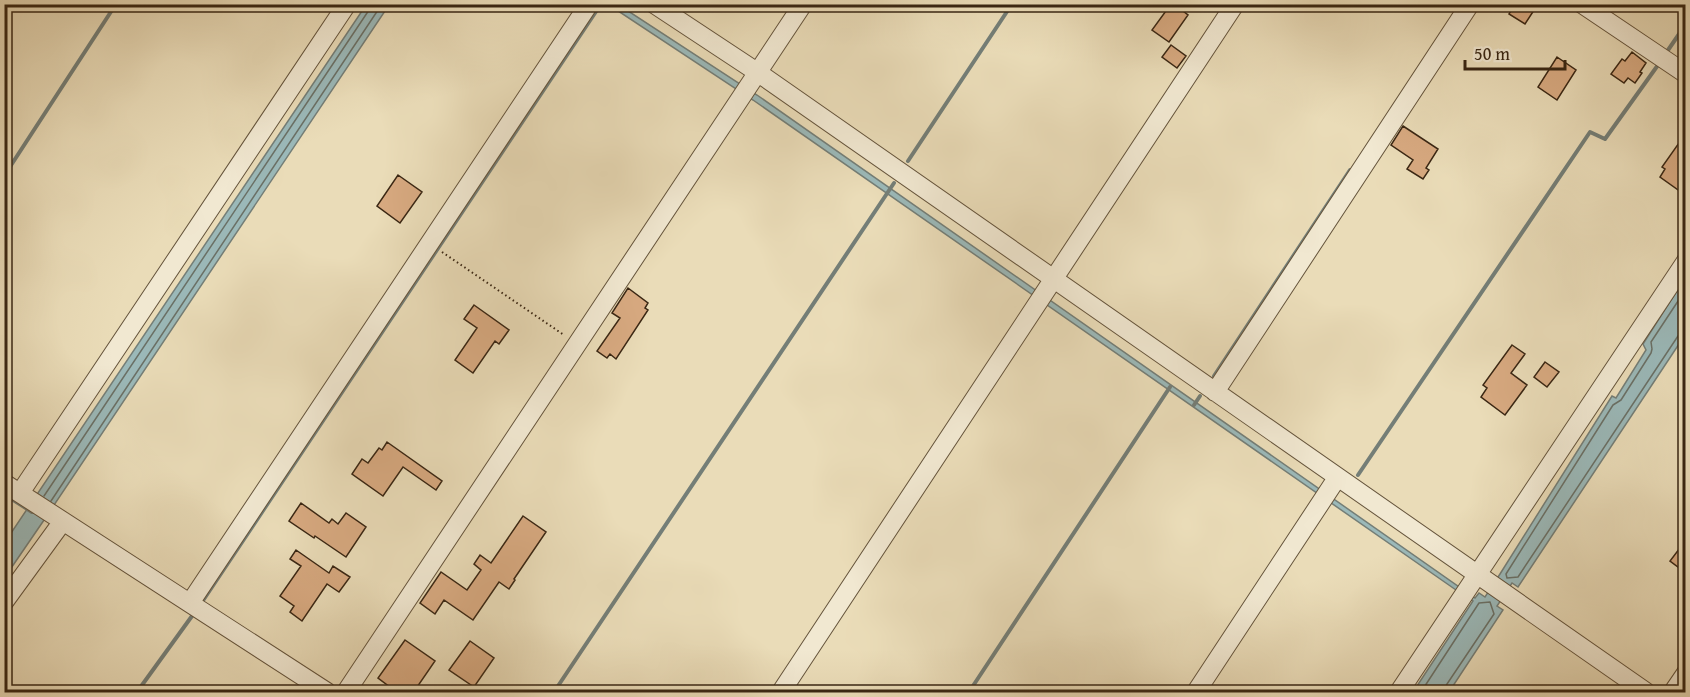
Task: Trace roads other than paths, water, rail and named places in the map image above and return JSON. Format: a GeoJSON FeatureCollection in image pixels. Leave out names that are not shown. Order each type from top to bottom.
{"type":"FeatureCollection","features":[{"type":"Feature","properties":{"kind":"street"},"geometry":{"type":"LineString","coordinates":[[25,496],[347,4]]}},
{"type":"Feature","properties":{"kind":"street"},"geometry":{"type":"LineString","coordinates":[[190,603],[589,4]]}},
{"type":"Feature","properties":{"kind":"street"},"geometry":{"type":"LineString","coordinates":[[654,4],[749,85],[1046,292],[1215,392],[1329,490],[1474,586],[1508,597],[1646,693]]}},
{"type":"Feature","properties":{"kind":"street"},"geometry":{"type":"LineString","coordinates":[[346,693],[803,4]]}},
{"type":"Feature","properties":{"kind":"street"},"geometry":{"type":"LineString","coordinates":[[781,693],[1235,4]]}},
{"type":"Feature","properties":{"kind":"street"},"geometry":{"type":"LineString","coordinates":[[1215,392],[1470,4]]}},
{"type":"Feature","properties":{"kind":"street"},"geometry":{"type":"LineString","coordinates":[[1582,4],[1686,74]]}},
{"type":"Feature","properties":{"kind":"street"},"geometry":{"type":"LineString","coordinates":[[1399,693],[1474,586],[1686,261]]}},
{"type":"Feature","properties":{"kind":"street"},"geometry":{"type":"LineString","coordinates":[[4,483],[327,693]]}},
{"type":"Feature","properties":{"kind":"street"},"geometry":{"type":"LineString","coordinates":[[1196,693],[1329,490]]}},
{"type":"Feature","properties":{"kind":"street"},"geometry":{"type":"LineString","coordinates":[[4,602],[57,517]]}},
{"type":"Feature","properties":{"kind":"street"},"geometry":{"type":"LineString","coordinates":[[1673,693],[1686,673]]}},
{"type":"Feature","properties":{"kind":"water"},"geometry":{"type":"Polygon","coordinates":[[[366,5],[389,5],[5,577],[5,542],[366,5]]]}},
{"type":"Feature","properties":{"kind":"water"},"geometry":{"type":"Polygon","coordinates":[[[609,5],[619,5],[757,95],[1475,598],[1479,593],[1485,597],[1612,396],[1616,398],[1646,350],[1643,344],[1685,278],[1685,335],[1518,587],[1512,583],[1497,606],[1503,610],[1449,692],[1413,692],[1473,601],[753,100],[609,5]]]}},
{"type":"Feature","properties":{"kind":"waterway"},"geometry":{"type":"LineString","coordinates":[[4,176],[116,4]]}},
{"type":"Feature","properties":{"kind":"waterway"},"geometry":{"type":"LineString","coordinates":[[202,602],[601,4]]}},
{"type":"Feature","properties":{"kind":"waterway"},"geometry":{"type":"LineString","coordinates":[[908,161],[1012,4]]}},
{"type":"Feature","properties":{"kind":"waterway"},"geometry":{"type":"LineString","coordinates":[[1666,53],[1686,24]]}},
{"type":"Feature","properties":{"kind":"waterway"},"geometry":{"type":"LineString","coordinates":[[1358,475],[1590,132],[1605,139],[1658,65]]}},
{"type":"Feature","properties":{"kind":"waterway"},"geometry":{"type":"LineString","coordinates":[[1214,376],[1350,170]]}},
{"type":"Feature","properties":{"kind":"waterway"},"geometry":{"type":"LineString","coordinates":[[554,692],[894,183]]}},
{"type":"Feature","properties":{"kind":"waterway"},"geometry":{"type":"LineString","coordinates":[[969,692],[1170,387]]}},
{"type":"Feature","properties":{"kind":"waterway"},"geometry":{"type":"LineString","coordinates":[[1194,405],[1200,396]]}},
{"type":"Feature","properties":{"kind":"waterway"},"geometry":{"type":"LineString","coordinates":[[4,494],[32,512]]}},
{"type":"Feature","properties":{"kind":"waterway"},"geometry":{"type":"LineString","coordinates":[[137,692],[192,616]]}},
{"type":"Feature","properties":{"kind":"waterway"},"geometry":{"type":"LineString","coordinates":[[67,692],[70,688],[76,692]]}}]}
